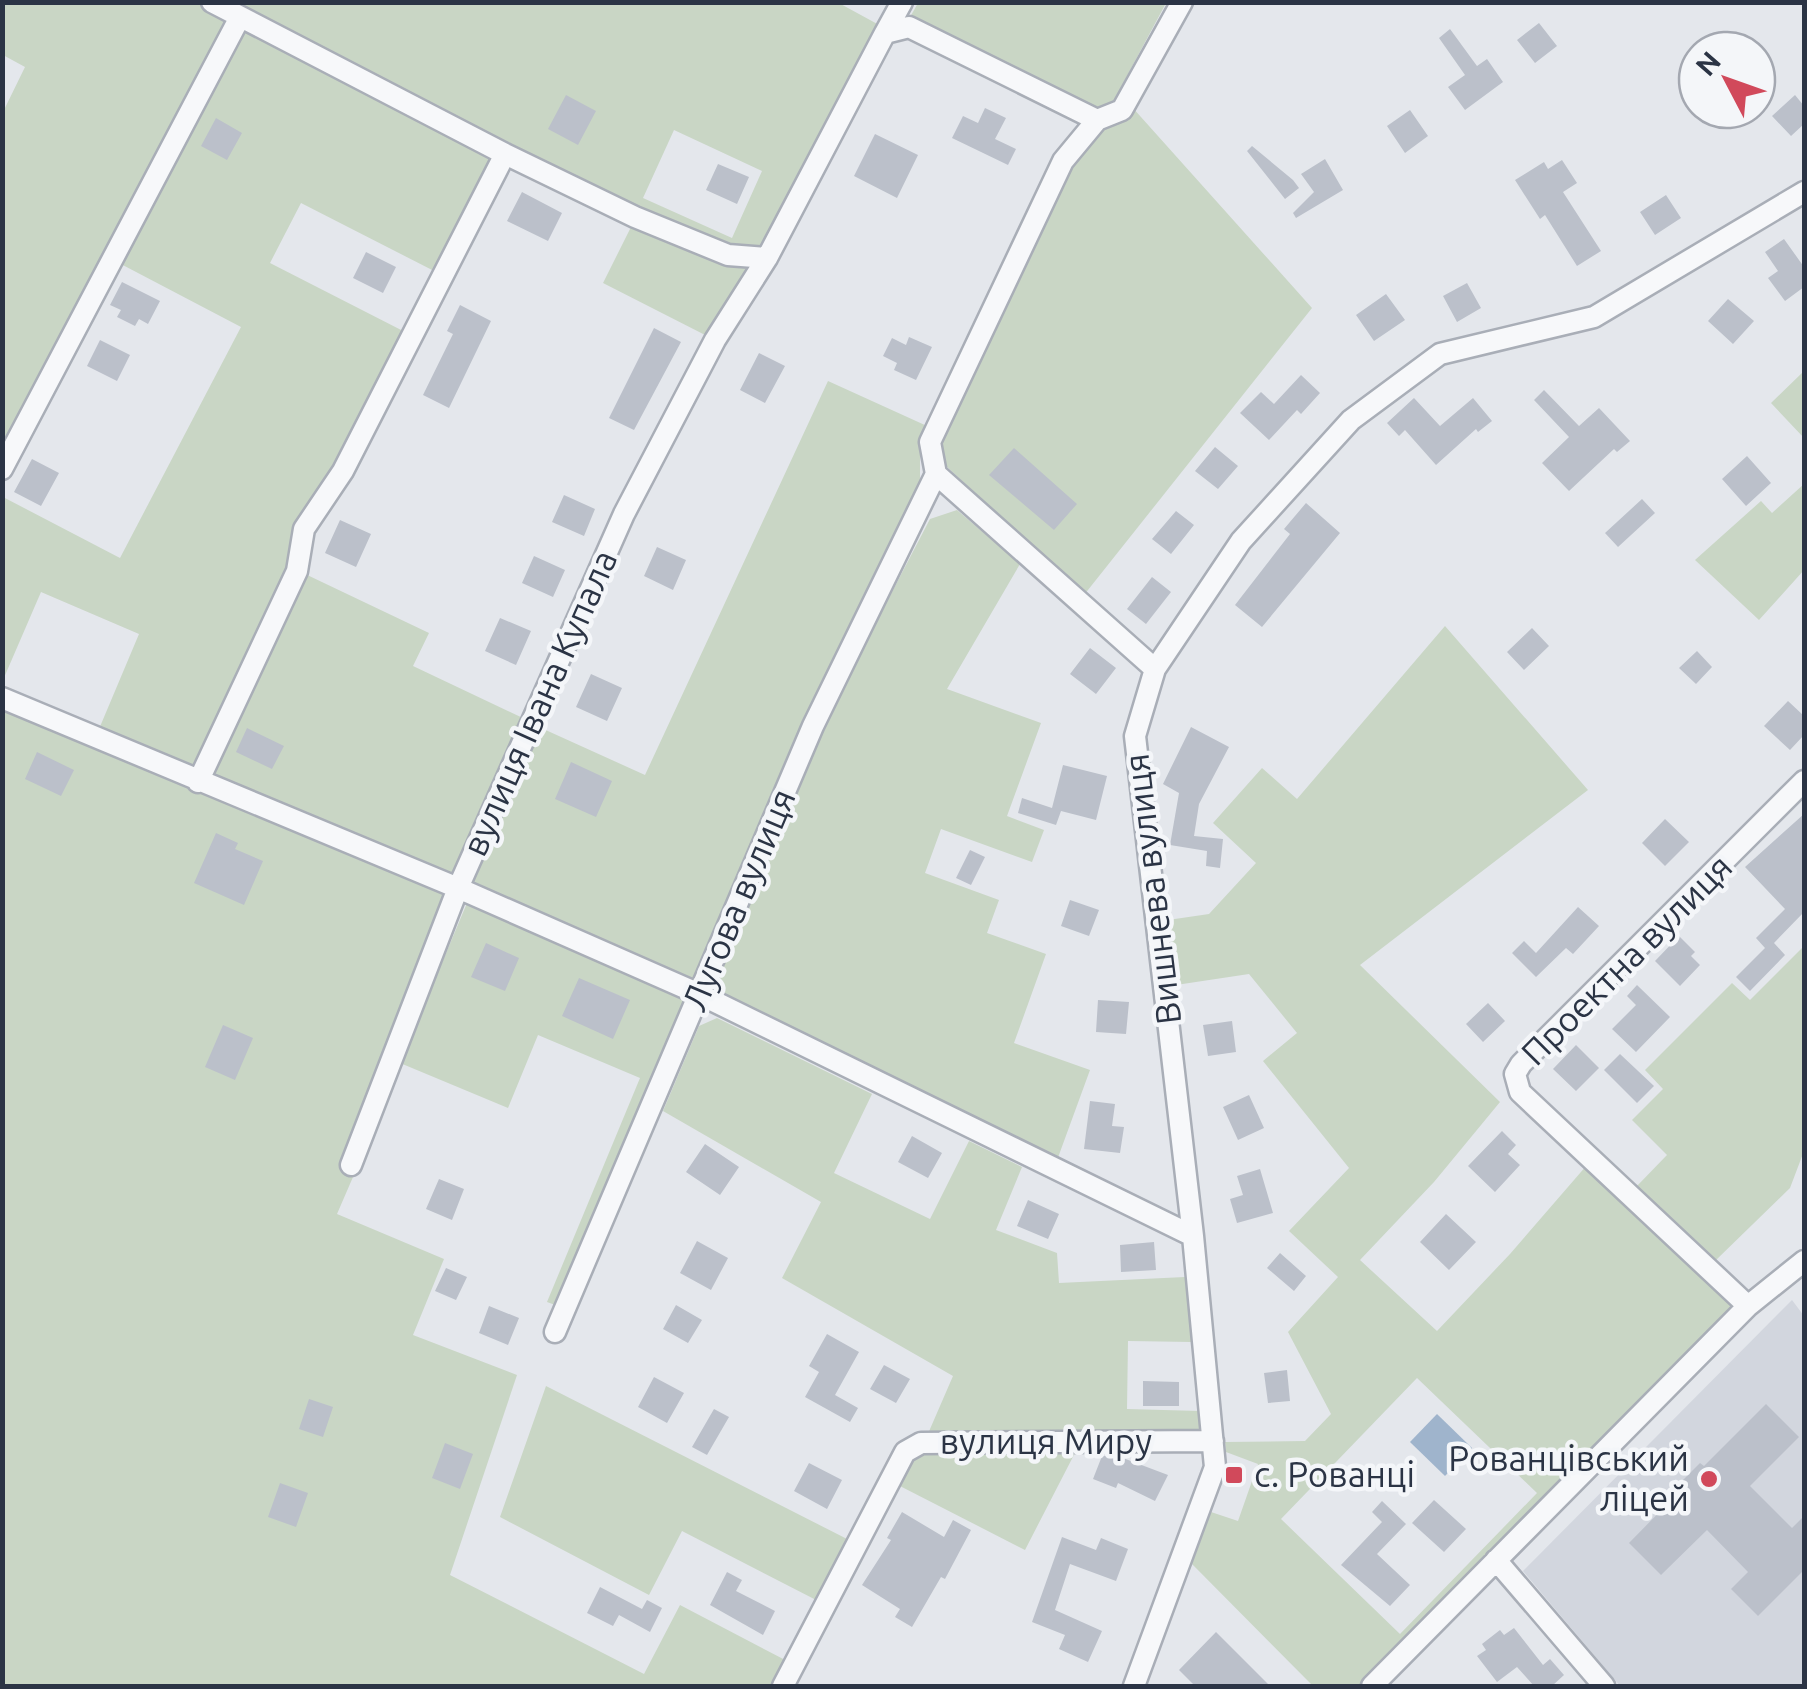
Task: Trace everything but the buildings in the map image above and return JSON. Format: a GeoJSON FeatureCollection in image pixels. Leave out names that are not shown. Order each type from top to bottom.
{"type":"FeatureCollection","features":[{"type":"Feature","properties":{"kind":"street"},"geometry":{"type":"LineString","coordinates":[[212,2],[505,154],[634,216],[728,255],[767,258]]}},
{"type":"Feature","properties":{"kind":"street"},"geometry":{"type":"LineString","coordinates":[[885,33],[902,2]]}},
{"type":"Feature","properties":{"kind":"street","name":"Лугова вулиця"},"geometry":{"type":"LineString","coordinates":[[556,1332],[813,726],[936,474],[930,442],[1063,161],[1098,120],[1122,110],[1182,2]]}},
{"type":"Feature","properties":{"kind":"street"},"geometry":{"type":"LineString","coordinates":[[2,469],[240,16]]}},
{"type":"Feature","properties":{"kind":"street"},"geometry":{"type":"LineString","coordinates":[[885,33],[909,26],[1098,120]]}},
{"type":"Feature","properties":{"kind":"street","name":"вулиця Івана Купала"},"geometry":{"type":"LineString","coordinates":[[351,1165],[458,888],[624,514],[715,340],[767,258],[885,33]]}},
{"type":"Feature","properties":{"kind":"street"},"geometry":{"type":"LineString","coordinates":[[198,782],[297,571],[304,529],[343,471],[505,154]]}},
{"type":"Feature","properties":{"kind":"street","name":"Вишнева вулиця"},"geometry":{"type":"LineString","coordinates":[[1134,1686],[1215,1466],[1193,1236],[1135,736],[1155,669],[1240,541],[1351,420],[1410,376],[1440,354],[1594,317],[1804,192]]}},
{"type":"Feature","properties":{"kind":"street"},"geometry":{"type":"LineString","coordinates":[[936,474],[1155,669]]}},
{"type":"Feature","properties":{"kind":"street"},"geometry":{"type":"LineString","coordinates":[[2,698],[458,888],[700,994],[1193,1236]]}},
{"type":"Feature","properties":{"kind":"street","name":"Проектна вулиця"},"geometry":{"type":"LineString","coordinates":[[1748,1306],[1520,1092],[1514,1074],[1804,781]]}},
{"type":"Feature","properties":{"kind":"street"},"geometry":{"type":"LineString","coordinates":[[1372,1686],[1748,1306],[1804,1261]]}},
{"type":"Feature","properties":{"kind":"street","name":"вулиця Миру"},"geometry":{"type":"LineString","coordinates":[[783,1686],[906,1452],[921,1443],[1213,1441]]}},
{"type":"Feature","properties":{"kind":"street"},"geometry":{"type":"LineString","coordinates":[[1496,1560],[1604,1686]]}},
{"type":"Feature","properties":{"kind":"shaded area","name":"Рованцівський ліцей"},"geometry":{"type":"Polygon","coordinates":[[[1792,1300],[1804,1316],[1804,1686],[1620,1686],[1523,1571],[1792,1300]]]}},
{"type":"Feature","properties":{"kind":"green space"},"geometry":{"type":"Polygon","coordinates":[[[837,2],[881,26],[762,252],[730,249],[637,212],[224,3],[837,2]],[[674,130],[643,198],[732,238],[762,171],[674,130]]]}},
{"type":"Feature","properties":{"kind":"green space"},"geometry":{"type":"Polygon","coordinates":[[[3,3],[200,3],[232,19],[3,458],[3,112],[25,67],[3,55],[3,3]]]}},
{"type":"Feature","properties":{"kind":"green space"},"geometry":{"type":"Polygon","coordinates":[[[918,3],[1166,3],[1112,104],[1096,111],[909,19],[918,3]]]}},
{"type":"Feature","properties":{"kind":"green space"},"geometry":{"type":"Polygon","coordinates":[[[242,24],[498,157],[438,273],[301,203],[270,263],[407,333],[197,771],[99,729],[139,634],[41,592],[3,680],[3,497],[120,558],[241,327],[117,262],[242,24]]]}},
{"type":"Feature","properties":{"kind":"green space"},"geometry":{"type":"Polygon","coordinates":[[[1132,107],[1312,308],[1084,595],[945,465],[938,443],[1070,166],[1101,130],[1124,121],[1132,107]]]}},
{"type":"Feature","properties":{"kind":"green space"},"geometry":{"type":"Polygon","coordinates":[[[633,223],[756,263],[709,337],[603,283],[633,223]]]}},
{"type":"Feature","properties":{"kind":"green space"},"geometry":{"type":"Polygon","coordinates":[[[1804,371],[1804,438],[1771,403],[1804,371]]]}},
{"type":"Feature","properties":{"kind":"green space"},"geometry":{"type":"Polygon","coordinates":[[[828,381],[927,426],[920,442],[920,489],[696,982],[470,883],[539,727],[645,775],[828,381]]]}},
{"type":"Feature","properties":{"kind":"green space"},"geometry":{"type":"Polygon","coordinates":[[[1804,484],[1804,570],[1759,620],[1695,560],[1761,501],[1772,513],[1804,484]]]}},
{"type":"Feature","properties":{"kind":"green space"},"geometry":{"type":"Polygon","coordinates":[[[957,510],[1020,564],[947,689],[1041,723],[1007,816],[1044,830],[1032,862],[941,829],[925,873],[999,900],[987,933],[1046,954],[1014,1043],[1090,1070],[1056,1163],[712,991],[820,730],[930,519],[957,510]]]}},
{"type":"Feature","properties":{"kind":"green space"},"geometry":{"type":"Polygon","coordinates":[[[303,573],[429,633],[413,666],[525,719],[455,877],[208,776],[303,573]]]}},
{"type":"Feature","properties":{"kind":"green space"},"geometry":{"type":"Polygon","coordinates":[[[1445,626],[1588,790],[1360,965],[1500,1102],[1434,1182],[1360,1260],[1437,1331],[1587,1165],[1733,1308],[1362,1686],[1313,1686],[1192,1564],[1211,1512],[1238,1521],[1258,1464],[1226,1452],[1225,1442],[1305,1441],[1331,1414],[1288,1332],[1338,1277],[1289,1231],[1349,1168],[1263,1061],[1297,1033],[1249,974],[1176,985],[1168,920],[1209,914],[1256,863],[1213,823],[1262,768],[1297,799],[1445,626]],[[1417,1378],[1281,1519],[1400,1634],[1537,1493],[1417,1378]]]}},
{"type":"Feature","properties":{"kind":"green space"},"geometry":{"type":"Polygon","coordinates":[[[2,708],[450,894],[340,1171],[353,1177],[337,1214],[444,1259],[413,1335],[517,1375],[450,1575],[644,1674],[680,1605],[789,1662],[776,1686],[3,1686],[2,708]]]}},
{"type":"Feature","properties":{"kind":"green space"},"geometry":{"type":"Polygon","coordinates":[[[467,903],[688,995],[558,1306],[547,1302],[640,1078],[538,1035],[508,1108],[400,1063],[467,903]]]}},
{"type":"Feature","properties":{"kind":"green space"},"geometry":{"type":"Polygon","coordinates":[[[1804,946],[1804,1151],[1790,1188],[1715,1261],[1636,1187],[1667,1155],[1632,1120],[1663,1089],[1645,1070],[1732,983],[1750,1000],[1804,946]]]}},
{"type":"Feature","properties":{"kind":"green space"},"geometry":{"type":"Polygon","coordinates":[[[717,1018],[872,1094],[834,1173],[930,1219],[969,1141],[1022,1167],[996,1230],[1057,1253],[1059,1283],[1185,1277],[1192,1342],[1128,1341],[1127,1409],[1200,1411],[1203,1435],[927,1436],[953,1376],[782,1278],[821,1202],[663,1111],[699,1026],[717,1018]]]}},
{"type":"Feature","properties":{"kind":"green space"},"geometry":{"type":"Polygon","coordinates":[[[546,1386],[851,1541],[820,1602],[682,1531],[649,1595],[500,1517],[546,1386]]]}},
{"type":"Feature","properties":{"kind":"green space"},"geometry":{"type":"Polygon","coordinates":[[[923,1449],[1077,1449],[1025,1550],[896,1484],[910,1456],[923,1449]]]}},
{"type":"Feature","properties":{"kind":"water"},"geometry":{"type":"Polygon","coordinates":[[[1437,1414],[1472,1448],[1445,1476],[1410,1442],[1437,1414]]]}},
{"type":"Feature","properties":{"kind":"place","name":"с. Рованці"},"geometry":{"type":"Point","coordinates":[1234,1475]}},
{"type":"Feature","properties":{"kind":"place","name":"Рованцівський ліцей"},"geometry":{"type":"Point","coordinates":[1709,1479]}}]}
